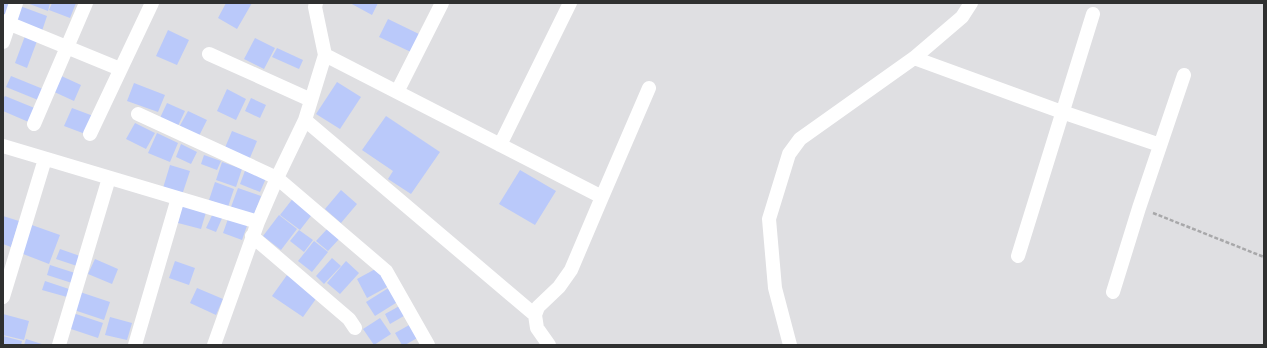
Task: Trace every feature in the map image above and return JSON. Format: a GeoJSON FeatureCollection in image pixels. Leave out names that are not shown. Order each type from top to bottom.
{"type":"FeatureCollection","features":[{"type":"Feature","properties":{"kind":"street"},"geometry":{"type":"LineString","coordinates":[[3,42],[6,22],[16,3]]}},
{"type":"Feature","properties":{"kind":"street"},"geometry":{"type":"LineString","coordinates":[[34,124],[86,3]]}},
{"type":"Feature","properties":{"kind":"street"},"geometry":{"type":"LineString","coordinates":[[90,134],[152,3]]}},
{"type":"Feature","properties":{"kind":"street"},"geometry":{"type":"LineString","coordinates":[[397,92],[442,3]]}},
{"type":"Feature","properties":{"kind":"street"},"geometry":{"type":"LineString","coordinates":[[500,145],[570,3]]}},
{"type":"Feature","properties":{"kind":"street"},"geometry":{"type":"LineString","coordinates":[[790,345],[775,288],[769,219],[788,154],[800,139],[914,58],[962,17],[971,3]]}},
{"type":"Feature","properties":{"kind":"street"},"geometry":{"type":"LineString","coordinates":[[214,345],[252,236],[277,178],[305,120],[325,55],[312,4]]}},
{"type":"Feature","properties":{"kind":"street"},"geometry":{"type":"LineString","coordinates":[[1018,256],[1093,14]]}},
{"type":"Feature","properties":{"kind":"street"},"geometry":{"type":"LineString","coordinates":[[6,22],[120,69]]}},
{"type":"Feature","properties":{"kind":"street"},"geometry":{"type":"LineString","coordinates":[[209,54],[311,100]]}},
{"type":"Feature","properties":{"kind":"street"},"geometry":{"type":"LineString","coordinates":[[325,55],[602,197]]}},
{"type":"Feature","properties":{"kind":"street"},"geometry":{"type":"LineString","coordinates":[[914,58],[1062,112],[1160,145]]}},
{"type":"Feature","properties":{"kind":"street"},"geometry":{"type":"LineString","coordinates":[[1113,292],[1139,208],[1184,75]]}},
{"type":"Feature","properties":{"kind":"street"},"geometry":{"type":"LineString","coordinates":[[549,345],[538,328],[535,315],[538,308],[559,287],[571,270],[649,88]]}},
{"type":"Feature","properties":{"kind":"street"},"geometry":{"type":"LineString","coordinates":[[138,114],[277,178],[386,271],[428,345]]}},
{"type":"Feature","properties":{"kind":"street"},"geometry":{"type":"LineString","coordinates":[[305,120],[535,315]]}},
{"type":"Feature","properties":{"kind":"street"},"geometry":{"type":"LineString","coordinates":[[3,146],[258,222]]}},
{"type":"Feature","properties":{"kind":"street"},"geometry":{"type":"LineString","coordinates":[[3,297],[45,159]]}},
{"type":"Feature","properties":{"kind":"street"},"geometry":{"type":"LineString","coordinates":[[59,345],[109,178]]}},
{"type":"Feature","properties":{"kind":"street"},"geometry":{"type":"LineString","coordinates":[[134,345],[178,198]]}},
{"type":"Feature","properties":{"kind":"street"},"geometry":{"type":"LineString","coordinates":[[252,236],[349,319],[354,328]]}},
{"type":"Feature","properties":{"kind":"path"},"geometry":{"type":"LineString","coordinates":[[1139,208],[1264,257]]}},
{"type":"Feature","properties":{"kind":"building"},"geometry":{"type":"Polygon","coordinates":[[[3,3],[10,3],[5,17],[3,16],[3,3]]]}},
{"type":"Feature","properties":{"kind":"building"},"geometry":{"type":"Polygon","coordinates":[[[27,3],[50,3],[48,11],[27,3]]]}},
{"type":"Feature","properties":{"kind":"building"},"geometry":{"type":"Polygon","coordinates":[[[52,3],[76,3],[70,18],[49,10],[52,3]]]}},
{"type":"Feature","properties":{"kind":"building"},"geometry":{"type":"Polygon","coordinates":[[[226,3],[252,3],[237,29],[218,18],[226,3]]]}},
{"type":"Feature","properties":{"kind":"building"},"geometry":{"type":"Polygon","coordinates":[[[350,3],[378,3],[372,15],[350,3]]]}},
{"type":"Feature","properties":{"kind":"building"},"geometry":{"type":"Polygon","coordinates":[[[20,6],[47,16],[41,34],[13,24],[20,6]]]}},
{"type":"Feature","properties":{"kind":"building"},"geometry":{"type":"Polygon","coordinates":[[[388,19],[421,35],[413,53],[379,37],[388,19]]]}},
{"type":"Feature","properties":{"kind":"building"},"geometry":{"type":"Polygon","coordinates":[[[168,30],[189,40],[177,65],[156,56],[168,30]]]}},
{"type":"Feature","properties":{"kind":"building"},"geometry":{"type":"Polygon","coordinates":[[[25,36],[37,41],[27,68],[15,63],[25,36]]]}},
{"type":"Feature","properties":{"kind":"building"},"geometry":{"type":"Polygon","coordinates":[[[255,38],[275,48],[264,69],[244,59],[255,38]]]}},
{"type":"Feature","properties":{"kind":"building"},"geometry":{"type":"Polygon","coordinates":[[[277,48],[303,60],[299,69],[272,57],[277,48]]]}},
{"type":"Feature","properties":{"kind":"building"},"geometry":{"type":"Polygon","coordinates":[[[57,74],[81,85],[74,101],[50,90],[57,74]]]}},
{"type":"Feature","properties":{"kind":"building"},"geometry":{"type":"Polygon","coordinates":[[[11,76],[43,89],[38,100],[6,87],[11,76]]]}},
{"type":"Feature","properties":{"kind":"building"},"geometry":{"type":"Polygon","coordinates":[[[337,82],[361,97],[340,129],[316,114],[337,82]]]}},
{"type":"Feature","properties":{"kind":"building"},"geometry":{"type":"Polygon","coordinates":[[[134,83],[165,95],[158,112],[127,101],[134,83]]]}},
{"type":"Feature","properties":{"kind":"building"},"geometry":{"type":"Polygon","coordinates":[[[227,89],[246,99],[236,120],[217,111],[227,89]]]}},
{"type":"Feature","properties":{"kind":"building"},"geometry":{"type":"Polygon","coordinates":[[[5,96],[37,109],[31,123],[3,111],[3,99],[5,96]]]}},
{"type":"Feature","properties":{"kind":"building"},"geometry":{"type":"Polygon","coordinates":[[[251,98],[266,105],[260,118],[245,111],[251,98]]]}},
{"type":"Feature","properties":{"kind":"building"},"geometry":{"type":"Polygon","coordinates":[[[167,103],[185,111],[177,128],[159,120],[167,103]]]}},
{"type":"Feature","properties":{"kind":"building"},"geometry":{"type":"Polygon","coordinates":[[[72,108],[96,117],[88,135],[64,126],[72,108]]]}},
{"type":"Feature","properties":{"kind":"building"},"geometry":{"type":"Polygon","coordinates":[[[188,111],[207,120],[198,138],[178,129],[188,111]]]}},
{"type":"Feature","properties":{"kind":"building"},"geometry":{"type":"Polygon","coordinates":[[[386,116],[440,152],[411,194],[388,179],[393,171],[362,150],[386,116]]]}},
{"type":"Feature","properties":{"kind":"building"},"geometry":{"type":"Polygon","coordinates":[[[135,123],[155,133],[146,149],[126,139],[135,123]]]}},
{"type":"Feature","properties":{"kind":"building"},"geometry":{"type":"Polygon","coordinates":[[[232,131],[257,141],[249,160],[224,150],[232,131]]]}},
{"type":"Feature","properties":{"kind":"building"},"geometry":{"type":"Polygon","coordinates":[[[157,133],[178,143],[170,162],[148,153],[157,133]]]}},
{"type":"Feature","properties":{"kind":"building"},"geometry":{"type":"Polygon","coordinates":[[[181,144],[197,152],[191,164],[176,157],[181,144]]]}},
{"type":"Feature","properties":{"kind":"building"},"geometry":{"type":"Polygon","coordinates":[[[204,155],[221,161],[217,170],[201,164],[204,155]]]}},
{"type":"Feature","properties":{"kind":"building"},"geometry":{"type":"Polygon","coordinates":[[[222,162],[242,169],[236,187],[216,180],[222,162]]]}},
{"type":"Feature","properties":{"kind":"building"},"geometry":{"type":"Polygon","coordinates":[[[170,165],[190,171],[182,195],[163,188],[170,165]]]}},
{"type":"Feature","properties":{"kind":"building"},"geometry":{"type":"Polygon","coordinates":[[[246,168],[267,176],[260,192],[240,184],[246,168]]]}},
{"type":"Feature","properties":{"kind":"building"},"geometry":{"type":"Polygon","coordinates":[[[520,170],[556,191],[535,225],[499,204],[520,170]]]}},
{"type":"Feature","properties":{"kind":"building"},"geometry":{"type":"Polygon","coordinates":[[[215,182],[234,189],[228,207],[209,200],[215,182]]]}},
{"type":"Feature","properties":{"kind":"building"},"geometry":{"type":"Polygon","coordinates":[[[238,188],[261,196],[254,215],[231,207],[238,188]]]}},
{"type":"Feature","properties":{"kind":"building"},"geometry":{"type":"Polygon","coordinates":[[[341,190],[357,204],[341,223],[325,209],[341,190]]]}},
{"type":"Feature","properties":{"kind":"building"},"geometry":{"type":"Polygon","coordinates":[[[294,197],[314,212],[300,230],[280,215],[294,197]]]}},
{"type":"Feature","properties":{"kind":"building"},"geometry":{"type":"Polygon","coordinates":[[[183,203],[207,209],[201,229],[178,223],[183,203]]]}},
{"type":"Feature","properties":{"kind":"building"},"geometry":{"type":"Polygon","coordinates":[[[214,211],[223,216],[216,232],[206,228],[214,211]]]}},
{"type":"Feature","properties":{"kind":"building"},"geometry":{"type":"Polygon","coordinates":[[[279,215],[297,229],[281,250],[263,236],[279,215]]]}},
{"type":"Feature","properties":{"kind":"building"},"geometry":{"type":"Polygon","coordinates":[[[3,216],[19,221],[11,247],[3,244],[3,216]]]}},
{"type":"Feature","properties":{"kind":"building"},"geometry":{"type":"Polygon","coordinates":[[[229,216],[248,223],[242,240],[223,233],[229,216]]]}},
{"type":"Feature","properties":{"kind":"building"},"geometry":{"type":"Polygon","coordinates":[[[29,224],[60,235],[49,264],[18,252],[29,224]]]}},
{"type":"Feature","properties":{"kind":"building"},"geometry":{"type":"Polygon","coordinates":[[[328,228],[340,238],[328,251],[316,241],[328,228]]]}},
{"type":"Feature","properties":{"kind":"building"},"geometry":{"type":"Polygon","coordinates":[[[299,230],[313,240],[304,252],[290,241],[299,230]]]}},
{"type":"Feature","properties":{"kind":"building"},"geometry":{"type":"Polygon","coordinates":[[[314,241],[328,252],[312,272],[298,261],[314,241]]]}},
{"type":"Feature","properties":{"kind":"building"},"geometry":{"type":"Polygon","coordinates":[[[60,249],[80,256],[77,266],[56,259],[60,249]]]}},
{"type":"Feature","properties":{"kind":"building"},"geometry":{"type":"Polygon","coordinates":[[[332,258],[341,266],[324,284],[316,276],[332,258]]]}},
{"type":"Feature","properties":{"kind":"building"},"geometry":{"type":"Polygon","coordinates":[[[95,259],[118,269],[112,284],[88,274],[95,259]]]}},
{"type":"Feature","properties":{"kind":"building"},"geometry":{"type":"Polygon","coordinates":[[[175,261],[195,268],[189,285],[169,278],[175,261]]]}},
{"type":"Feature","properties":{"kind":"building"},"geometry":{"type":"Polygon","coordinates":[[[346,261],[359,273],[340,294],[327,283],[346,261]]]}},
{"type":"Feature","properties":{"kind":"building"},"geometry":{"type":"Polygon","coordinates":[[[50,265],[75,273],[72,283],[47,275],[50,265]]]}},
{"type":"Feature","properties":{"kind":"building"},"geometry":{"type":"Polygon","coordinates":[[[379,267],[389,286],[367,298],[357,279],[379,267]]]}},
{"type":"Feature","properties":{"kind":"building"},"geometry":{"type":"Polygon","coordinates":[[[287,275],[318,296],[303,317],[272,296],[287,275]]]}},
{"type":"Feature","properties":{"kind":"building"},"geometry":{"type":"Polygon","coordinates":[[[45,281],[69,289],[67,297],[42,290],[45,281]]]}},
{"type":"Feature","properties":{"kind":"building"},"geometry":{"type":"Polygon","coordinates":[[[390,287],[399,301],[375,316],[366,302],[390,287]]]}},
{"type":"Feature","properties":{"kind":"building"},"geometry":{"type":"Polygon","coordinates":[[[197,288],[223,299],[216,315],[190,303],[197,288]]]}},
{"type":"Feature","properties":{"kind":"building"},"geometry":{"type":"Polygon","coordinates":[[[80,292],[110,302],[104,320],[74,310],[80,292]]]}},
{"type":"Feature","properties":{"kind":"building"},"geometry":{"type":"Polygon","coordinates":[[[403,304],[409,313],[390,324],[385,314],[403,304]]]}},
{"type":"Feature","properties":{"kind":"building"},"geometry":{"type":"Polygon","coordinates":[[[73,313],[103,323],[98,338],[68,328],[73,313]]]}},
{"type":"Feature","properties":{"kind":"building"},"geometry":{"type":"Polygon","coordinates":[[[3,314],[29,321],[24,340],[3,335],[3,314]]]}},
{"type":"Feature","properties":{"kind":"building"},"geometry":{"type":"Polygon","coordinates":[[[110,317],[132,323],[127,340],[105,335],[110,317]]]}},
{"type":"Feature","properties":{"kind":"building"},"geometry":{"type":"Polygon","coordinates":[[[380,318],[391,334],[374,345],[363,329],[380,318]]]}},
{"type":"Feature","properties":{"kind":"building"},"geometry":{"type":"Polygon","coordinates":[[[411,324],[419,337],[405,345],[402,345],[395,333],[411,324]]]}},
{"type":"Feature","properties":{"kind":"building"},"geometry":{"type":"Polygon","coordinates":[[[3,336],[22,341],[21,345],[3,345],[3,336]]]}},
{"type":"Feature","properties":{"kind":"building"},"geometry":{"type":"Polygon","coordinates":[[[26,339],[45,345],[24,345],[26,339]]]}}]}
